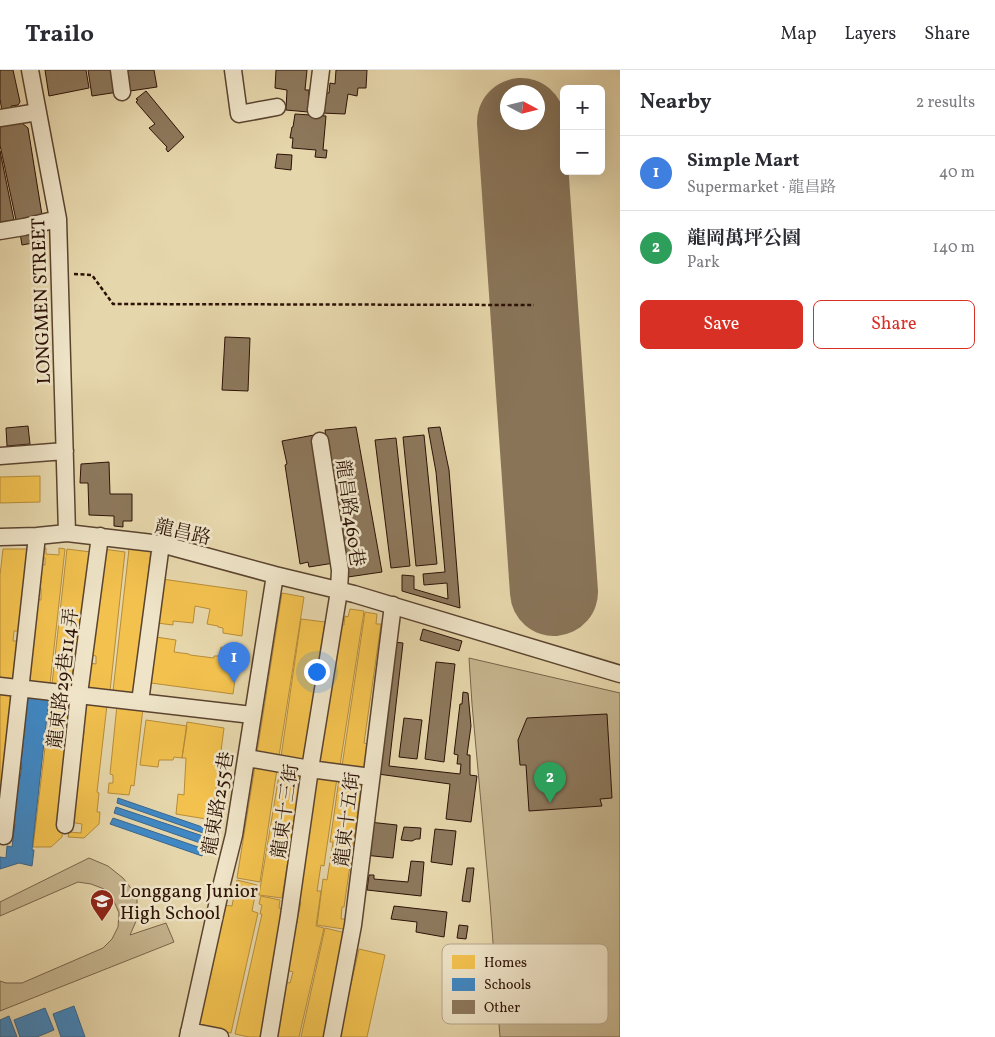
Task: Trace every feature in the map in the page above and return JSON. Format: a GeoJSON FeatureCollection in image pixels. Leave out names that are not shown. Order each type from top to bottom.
{"type":"FeatureCollection","features":[{"type":"Feature","properties":{"kind":"street","name":"LONGMEN STREET"},"geometry":{"type":"LineString","coordinates":[[30,70],[58,219],[66,533]]}},
{"type":"Feature","properties":{"kind":"street"},"geometry":{"type":"LineString","coordinates":[[119,70],[122,92]]}},
{"type":"Feature","properties":{"kind":"street"},"geometry":{"type":"LineString","coordinates":[[232,70],[239,114],[277,107]]}},
{"type":"Feature","properties":{"kind":"street"},"geometry":{"type":"LineString","coordinates":[[316,110],[321,70]]}},
{"type":"Feature","properties":{"kind":"street"},"geometry":{"type":"LineString","coordinates":[[0,118],[38,112]]}},
{"type":"Feature","properties":{"kind":"street"},"geometry":{"type":"LineString","coordinates":[[0,231],[58,219]]}},
{"type":"Feature","properties":{"kind":"street","name":"龍昌路460巷"},"geometry":{"type":"LineString","coordinates":[[320,440],[340,570],[347,593]]}},
{"type":"Feature","properties":{"kind":"street"},"geometry":{"type":"LineString","coordinates":[[0,454],[65,450]]}},
{"type":"Feature","properties":{"kind":"street","name":"龍昌路"},"geometry":{"type":"LineString","coordinates":[[0,537],[66,533],[162,544],[392,605],[620,674]]}},
{"type":"Feature","properties":{"kind":"street"},"geometry":{"type":"LineString","coordinates":[[4,836],[36,536]]}},
{"type":"Feature","properties":{"kind":"street","name":"龍東路29巷114弄"},"geometry":{"type":"LineString","coordinates":[[65,825],[79,694],[100,536]]}},
{"type":"Feature","properties":{"kind":"street"},"geometry":{"type":"LineString","coordinates":[[140,702],[162,544]]}},
{"type":"Feature","properties":{"kind":"street","name":"龍東路255巷"},"geometry":{"type":"LineString","coordinates":[[189,1034],[234,836],[276,575]]}},
{"type":"Feature","properties":{"kind":"street","name":"龍東十三街"},"geometry":{"type":"LineString","coordinates":[[269,1037],[310,769],[347,593]]}},
{"type":"Feature","properties":{"kind":"street","name":"龍東十五街"},"geometry":{"type":"LineString","coordinates":[[332,1037],[352,925],[392,605]]}},
{"type":"Feature","properties":{"kind":"street"},"geometry":{"type":"LineString","coordinates":[[0,686],[252,715]]}},
{"type":"Feature","properties":{"kind":"street"},"geometry":{"type":"LineString","coordinates":[[246,758],[371,777]]}},
{"type":"Feature","properties":{"kind":"street"},"geometry":{"type":"LineString","coordinates":[[189,1034],[220,1037]]}},
{"type":"Feature","properties":{"kind":"path"},"geometry":{"type":"LineString","coordinates":[[60,273],[92,275],[113,304],[534,304]]}},
{"type":"Feature","properties":{"kind":"shaded area"},"geometry":{"type":"Polygon","coordinates":[[[469,658],[620,693],[620,1037],[500,1037],[499,1024],[608,1024],[608,944],[493,944],[469,658]]]}},
{"type":"Feature","properties":{"kind":"shaded area"},"geometry":{"type":"Polygon","coordinates":[[[89,858],[108,866],[123,878],[137,896],[137,919],[130,935],[166,923],[174,942],[0,1011],[0,981],[22,983],[103,948],[112,939],[118,927],[119,913],[113,899],[104,889],[91,884],[78,882],[0,916],[0,902],[89,858]]]}},
{"type":"Feature","properties":{"kind":"building: Homes"},"geometry":{"type":"Polygon","coordinates":[[[40,476],[40,502],[0,503],[0,477],[40,476]]]}},
{"type":"Feature","properties":{"kind":"building: Homes"},"geometry":{"type":"Polygon","coordinates":[[[41,548],[46,548],[46,554],[59,555],[59,548],[65,549],[50,684],[26,681],[34,599],[41,600],[41,588],[36,588],[39,564],[45,565],[45,558],[40,557],[41,548]]]}},
{"type":"Feature","properties":{"kind":"building: Homes"},"geometry":{"type":"Polygon","coordinates":[[[3,549],[28,549],[19,631],[14,631],[13,641],[18,641],[14,680],[0,678],[0,575],[3,549]]]}},
{"type":"Feature","properties":{"kind":"building: Homes"},"geometry":{"type":"Polygon","coordinates":[[[67,549],[91,552],[83,628],[77,627],[76,639],[82,640],[80,652],[75,651],[71,686],[52,684],[67,549]]]}},
{"type":"Feature","properties":{"kind":"building: Homes"},"geometry":{"type":"Polygon","coordinates":[[[103,549],[125,552],[110,691],[88,688],[89,663],[96,664],[96,656],[91,655],[103,549]]]}},
{"type":"Feature","properties":{"kind":"building: Homes"},"geometry":{"type":"Polygon","coordinates":[[[129,549],[151,549],[135,693],[113,691],[129,549]]]}},
{"type":"Feature","properties":{"kind":"building: Homes"},"geometry":{"type":"Polygon","coordinates":[[[162,579],[247,591],[242,636],[223,633],[223,628],[207,624],[210,609],[195,606],[193,623],[173,621],[173,625],[157,623],[162,579]]]}},
{"type":"Feature","properties":{"kind":"building: Homes"},"geometry":{"type":"Polygon","coordinates":[[[282,593],[304,597],[279,756],[257,753],[282,593]]]}},
{"type":"Feature","properties":{"kind":"building: Homes"},"geometry":{"type":"Polygon","coordinates":[[[350,609],[364,611],[340,765],[317,762],[328,687],[332,687],[338,625],[344,625],[345,616],[348,617],[350,609]]]}},
{"type":"Feature","properties":{"kind":"building: Homes"},"geometry":{"type":"Polygon","coordinates":[[[365,612],[377,614],[376,624],[381,624],[364,743],[367,744],[364,769],[342,766],[365,612]]]}},
{"type":"Feature","properties":{"kind":"building: Homes"},"geometry":{"type":"Polygon","coordinates":[[[301,619],[325,622],[304,760],[281,757],[301,619]]]}},
{"type":"Feature","properties":{"kind":"building: Homes"},"geometry":{"type":"Polygon","coordinates":[[[156,637],[176,640],[174,652],[190,655],[214,658],[214,656],[219,656],[221,647],[239,650],[233,694],[151,683],[156,637]]]}},
{"type":"Feature","properties":{"kind":"building: Homes"},"geometry":{"type":"Polygon","coordinates":[[[0,693],[12,694],[0,804],[0,693]]]}},
{"type":"Feature","properties":{"kind":"building: Homes"},"geometry":{"type":"Polygon","coordinates":[[[51,698],[69,700],[68,712],[74,713],[62,837],[51,847],[33,847],[51,698]]]}},
{"type":"Feature","properties":{"kind":"building: Homes"},"geometry":{"type":"Polygon","coordinates":[[[83,702],[107,705],[97,792],[99,793],[97,812],[100,812],[99,824],[84,838],[68,837],[69,832],[81,833],[82,824],[69,822],[79,741],[83,741],[84,731],[80,731],[83,702]]]}},
{"type":"Feature","properties":{"kind":"building: Homes"},"geometry":{"type":"Polygon","coordinates":[[[117,705],[143,708],[134,786],[131,785],[129,795],[108,793],[109,783],[113,783],[113,775],[110,774],[117,705]]]}},
{"type":"Feature","properties":{"kind":"building: Homes"},"geometry":{"type":"Polygon","coordinates":[[[146,720],[187,726],[182,758],[174,757],[173,760],[159,760],[158,767],[140,765],[146,720]]]}},
{"type":"Feature","properties":{"kind":"building: Homes"},"geometry":{"type":"Polygon","coordinates":[[[187,722],[224,728],[212,820],[176,814],[178,794],[184,795],[186,758],[182,758],[187,722]]]}},
{"type":"Feature","properties":{"kind":"building: Homes"},"geometry":{"type":"Polygon","coordinates":[[[255,766],[277,769],[260,882],[237,878],[255,766]]]}},
{"type":"Feature","properties":{"kind":"building: Homes"},"geometry":{"type":"Polygon","coordinates":[[[280,769],[302,773],[282,898],[259,895],[280,769]]]}},
{"type":"Feature","properties":{"kind":"building: Homes"},"geometry":{"type":"Polygon","coordinates":[[[313,774],[337,778],[324,866],[321,865],[317,891],[321,891],[316,926],[324,928],[299,1037],[273,1037],[285,982],[290,983],[293,972],[287,970],[301,902],[295,900],[313,774]]]}},
{"type":"Feature","properties":{"kind":"building: Homes"},"geometry":{"type":"Polygon","coordinates":[[[339,779],[362,782],[341,919],[347,919],[350,930],[317,925],[323,879],[327,880],[333,842],[330,842],[339,779]]]}},
{"type":"Feature","properties":{"kind":"building: Homes"},"geometry":{"type":"Polygon","coordinates":[[[237,880],[257,885],[252,911],[258,913],[231,1033],[200,1026],[197,1020],[223,905],[232,906],[237,880]]]}},
{"type":"Feature","properties":{"kind":"building: Homes"},"geometry":{"type":"Polygon","coordinates":[[[261,896],[280,900],[279,908],[282,909],[280,918],[287,919],[260,1037],[249,1037],[235,1034],[262,914],[260,914],[262,905],[259,904],[261,896]]]}},
{"type":"Feature","properties":{"kind":"building: Homes"},"geometry":{"type":"Polygon","coordinates":[[[325,928],[350,934],[327,1037],[301,1037],[325,928]]]}},
{"type":"Feature","properties":{"kind":"building: Homes"},"geometry":{"type":"Polygon","coordinates":[[[359,949],[385,955],[367,1037],[339,1037],[359,949]]]}},
{"type":"Feature","properties":{"kind":"building: Schools"},"geometry":{"type":"Polygon","coordinates":[[[24,695],[49,698],[32,850],[34,850],[32,866],[19,863],[0,869],[0,857],[6,858],[7,846],[12,847],[15,824],[10,823],[15,779],[20,779],[22,765],[16,765],[24,695]]]}},
{"type":"Feature","properties":{"kind":"building: Schools"},"geometry":{"type":"Polygon","coordinates":[[[118,798],[211,830],[209,835],[117,803],[118,798]]]}},
{"type":"Feature","properties":{"kind":"building: Schools"},"geometry":{"type":"Polygon","coordinates":[[[116,807],[209,838],[206,845],[114,813],[116,807]]]}},
{"type":"Feature","properties":{"kind":"building: Schools"},"geometry":{"type":"Polygon","coordinates":[[[113,818],[204,849],[202,856],[110,824],[113,818]]]}},
{"type":"Feature","properties":{"kind":"building: Schools"},"geometry":{"type":"Polygon","coordinates":[[[74,1006],[85,1037],[61,1037],[53,1014],[74,1006]]]}},
{"type":"Feature","properties":{"kind":"building: Schools"},"geometry":{"type":"Polygon","coordinates":[[[45,1008],[54,1030],[37,1037],[20,1037],[14,1020],[45,1008]]]}},
{"type":"Feature","properties":{"kind":"building: Schools"},"geometry":{"type":"Polygon","coordinates":[[[9,1016],[17,1037],[0,1037],[0,1020],[9,1016]]]}},
{"type":"Feature","properties":{"kind":"building: Other"},"geometry":{"type":"Polygon","coordinates":[[[0,70],[13,70],[20,102],[18,105],[11,106],[12,109],[2,111],[0,99],[0,70]]]}},
{"type":"Feature","properties":{"kind":"building: Other"},"geometry":{"type":"Polygon","coordinates":[[[45,70],[86,70],[89,88],[49,96],[45,70]]]}},
{"type":"Feature","properties":{"kind":"building: Other"},"geometry":{"type":"Polygon","coordinates":[[[88,70],[115,70],[118,92],[92,96],[88,70]]]}},
{"type":"Feature","properties":{"kind":"building: Other"},"geometry":{"type":"Polygon","coordinates":[[[127,70],[154,70],[157,87],[130,91],[127,70]]]}},
{"type":"Feature","properties":{"kind":"building: Other"},"geometry":{"type":"Polygon","coordinates":[[[276,70],[307,70],[305,90],[309,90],[308,112],[286,110],[287,90],[275,88],[276,70]]]}},
{"type":"Feature","properties":{"kind":"building: Other"},"geometry":{"type":"Polygon","coordinates":[[[336,70],[367,70],[366,88],[358,88],[357,96],[348,94],[345,114],[322,113],[324,93],[329,93],[330,83],[335,84],[336,70]]]}},
{"type":"Feature","properties":{"kind":"building: Other"},"geometry":{"type":"Polygon","coordinates":[[[146,91],[184,137],[168,152],[167,147],[149,128],[155,124],[136,102],[138,100],[136,99],[146,91]]]}},
{"type":"Feature","properties":{"kind":"building: Other"},"geometry":{"type":"Polygon","coordinates":[[[295,114],[326,116],[323,150],[327,150],[326,158],[315,157],[316,150],[292,148],[293,138],[290,138],[295,114]]]}},
{"type":"Feature","properties":{"kind":"building: Other"},"geometry":{"type":"Polygon","coordinates":[[[22,123],[28,128],[42,215],[16,220],[0,145],[0,126],[22,123]]]}},
{"type":"Feature","properties":{"kind":"building: Other"},"geometry":{"type":"Polygon","coordinates":[[[0,151],[14,220],[0,223],[0,151]]]}},
{"type":"Feature","properties":{"kind":"building: Other"},"geometry":{"type":"Polygon","coordinates":[[[277,154],[292,155],[291,170],[275,168],[277,154]]]}},
{"type":"Feature","properties":{"kind":"building: Other"},"geometry":{"type":"Polygon","coordinates":[[[36,230],[38,242],[22,245],[20,233],[36,230]]]}},
{"type":"Feature","properties":{"kind":"building: Other"},"geometry":{"type":"Polygon","coordinates":[[[225,337],[250,338],[248,391],[222,390],[225,337]]]}},
{"type":"Feature","properties":{"kind":"building: Other"},"geometry":{"type":"Polygon","coordinates":[[[28,426],[30,444],[7,446],[6,428],[28,426]]]}},
{"type":"Feature","properties":{"kind":"building: Other"},"geometry":{"type":"Polygon","coordinates":[[[356,427],[382,572],[348,577],[325,430],[356,427]]]}},
{"type":"Feature","properties":{"kind":"building: Other"},"geometry":{"type":"Polygon","coordinates":[[[440,427],[449,470],[460,608],[402,591],[402,575],[414,576],[414,589],[448,599],[447,583],[424,585],[423,574],[445,572],[436,472],[428,428],[440,427]]]}},
{"type":"Feature","properties":{"kind":"building: Other"},"geometry":{"type":"Polygon","coordinates":[[[314,435],[334,563],[309,567],[308,562],[300,564],[285,465],[287,464],[282,441],[314,435]]]}},
{"type":"Feature","properties":{"kind":"building: Other"},"geometry":{"type":"Polygon","coordinates":[[[424,435],[437,564],[416,566],[403,437],[424,435]]]}},
{"type":"Feature","properties":{"kind":"building: Other"},"geometry":{"type":"Polygon","coordinates":[[[396,438],[410,566],[391,568],[375,440],[396,438]]]}},
{"type":"Feature","properties":{"kind":"building: Other"},"geometry":{"type":"Polygon","coordinates":[[[109,462],[110,494],[132,494],[132,521],[123,521],[123,527],[114,526],[114,516],[89,515],[88,483],[80,483],[81,464],[109,462]]]}},
{"type":"Feature","properties":{"kind":"building: Other"},"geometry":{"type":"Polygon","coordinates":[[[423,629],[462,641],[459,651],[420,640],[423,629]]]}},
{"type":"Feature","properties":{"kind":"building: Other"},"geometry":{"type":"Polygon","coordinates":[[[394,642],[403,643],[389,766],[460,774],[461,764],[457,764],[458,755],[454,754],[460,704],[462,704],[463,692],[468,693],[471,726],[467,755],[470,755],[470,775],[477,776],[471,822],[446,819],[450,784],[378,774],[394,642]]]}},
{"type":"Feature","properties":{"kind":"building: Other"},"geometry":{"type":"Polygon","coordinates":[[[436,662],[455,664],[444,762],[425,759],[436,662]]]}},
{"type":"Feature","properties":{"kind":"building: Other"},"geometry":{"type":"Polygon","coordinates":[[[607,714],[612,798],[600,799],[602,806],[529,811],[526,765],[520,765],[518,740],[527,718],[607,714]]]}},
{"type":"Feature","properties":{"kind":"building: Other"},"geometry":{"type":"Polygon","coordinates":[[[404,718],[422,720],[417,759],[399,757],[404,718]]]}},
{"type":"Feature","properties":{"kind":"building: Other"},"geometry":{"type":"Polygon","coordinates":[[[369,822],[397,825],[393,858],[364,855],[369,822]]]}},
{"type":"Feature","properties":{"kind":"building: Other"},"geometry":{"type":"Polygon","coordinates":[[[404,827],[421,828],[420,839],[412,841],[401,840],[404,827]]]}},
{"type":"Feature","properties":{"kind":"building: Other"},"geometry":{"type":"Polygon","coordinates":[[[435,829],[456,831],[452,865],[431,862],[435,829]]]}},
{"type":"Feature","properties":{"kind":"building: Other"},"geometry":{"type":"Polygon","coordinates":[[[411,861],[424,862],[421,896],[367,890],[369,875],[374,875],[374,879],[408,882],[411,861]]]}},
{"type":"Feature","properties":{"kind":"building: Other"},"geometry":{"type":"Polygon","coordinates":[[[467,868],[474,868],[470,902],[462,901],[467,868]]]}},
{"type":"Feature","properties":{"kind":"building: Other"},"geometry":{"type":"Polygon","coordinates":[[[394,906],[447,912],[444,937],[416,932],[417,922],[391,919],[394,906]]]}},
{"type":"Feature","properties":{"kind":"building: Other"},"geometry":{"type":"Polygon","coordinates":[[[459,925],[468,926],[466,939],[457,938],[459,925]]]}},
{"type":"Feature","properties":{"kind":"runway"},"geometry":{"type":"LineString","coordinates":[[522,130],[554,592]]}},
{"type":"Feature","properties":{"kind":"place","name":"Simple Mart"},"geometry":{"type":"Point","coordinates":[234,683]}},
{"type":"Feature","properties":{"kind":"place","name":"龍岡萬坪公園"},"geometry":{"type":"Point","coordinates":[550,803]}},
{"type":"Feature","properties":{"kind":"place","name":"Longgang Junior High School"},"geometry":{"type":"Point","coordinates":[102,922]}}]}
